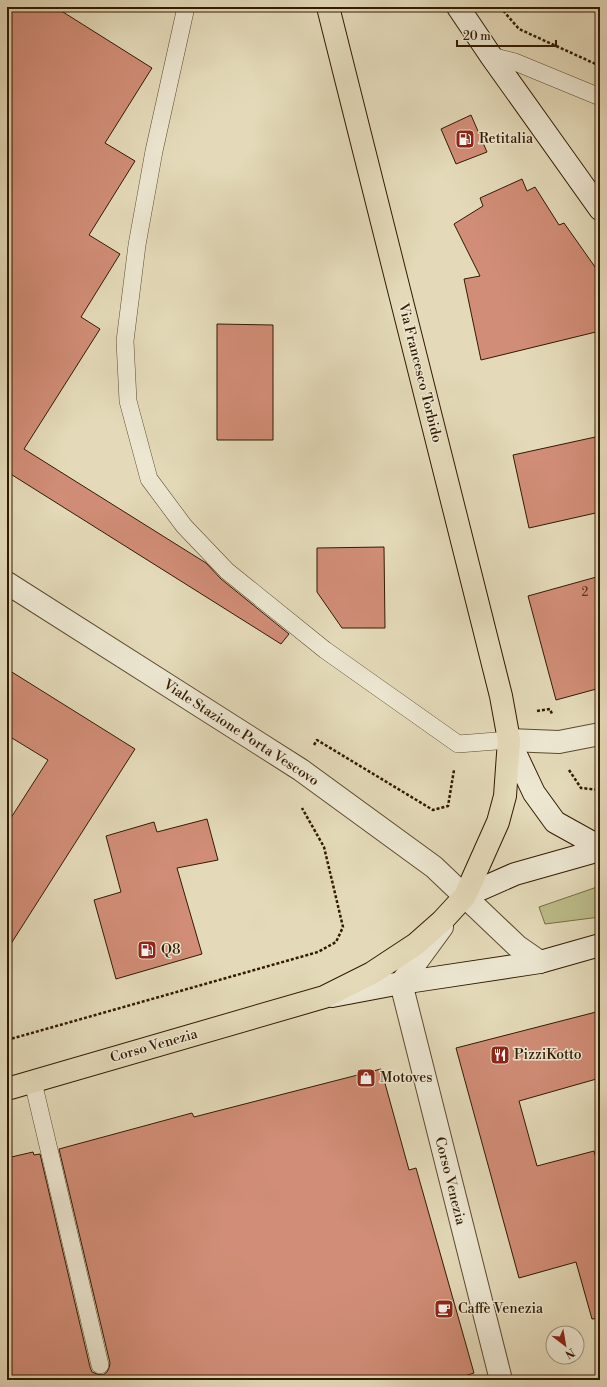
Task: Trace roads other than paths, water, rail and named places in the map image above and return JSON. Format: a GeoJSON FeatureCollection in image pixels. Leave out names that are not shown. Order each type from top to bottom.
{"type":"FeatureCollection","features":[{"type":"Feature","properties":{"kind":"main road","name":"Via Francesco Torbido"},"geometry":{"type":"LineString","coordinates":[[328,7],[499,688],[509,740],[505,796],[498,822],[465,896]]}},
{"type":"Feature","properties":{"kind":"main road","name":"Corso Venezia"},"geometry":{"type":"LineString","coordinates":[[7,1089],[324,998],[372,973],[416,944],[442,921],[465,896]]}},
{"type":"Feature","properties":{"kind":"street"},"geometry":{"type":"LineString","coordinates":[[458,7],[600,209]]}},
{"type":"Feature","properties":{"kind":"street","name":"Viale Stazione Porta Vescovo"},"geometry":{"type":"LineString","coordinates":[[7,583],[300,770],[434,867],[465,896]]}},
{"type":"Feature","properties":{"kind":"street"},"geometry":{"type":"LineString","coordinates":[[509,740],[559,742],[600,734]]}},
{"type":"Feature","properties":{"kind":"street","name":"Via Francesco Torbido"},"geometry":{"type":"LineString","coordinates":[[509,740],[534,794],[555,822],[600,849]]}},
{"type":"Feature","properties":{"kind":"street","name":"Corso Venezia"},"geometry":{"type":"LineString","coordinates":[[401,983],[465,896],[515,874],[600,849]]}},
{"type":"Feature","properties":{"kind":"street"},"geometry":{"type":"LineString","coordinates":[[465,896],[517,946],[540,962]]}},
{"type":"Feature","properties":{"kind":"street","name":"Corso Venezia"},"geometry":{"type":"LineString","coordinates":[[324,998],[401,983],[540,962],[600,945]]}},
{"type":"Feature","properties":{"kind":"street","name":"Corso Venezia"},"geometry":{"type":"LineString","coordinates":[[401,983],[501,1380]]}},
{"type":"Feature","properties":{"kind":"lane"},"geometry":{"type":"LineString","coordinates":[[186,7],[154,151],[137,244],[125,342],[128,401],[149,479],[184,526],[227,571],[325,650],[458,744],[509,740]]}},
{"type":"Feature","properties":{"kind":"lane"},"geometry":{"type":"LineString","coordinates":[[491,56],[515,62],[600,97]]}},
{"type":"Feature","properties":{"kind":"lane"},"geometry":{"type":"LineString","coordinates":[[33,1082],[100,1365]]}},
{"type":"Feature","properties":{"kind":"place","name":"Retitalia"},"geometry":{"type":"Point","coordinates":[465,139]}},
{"type":"Feature","properties":{"kind":"place","name":"Q8"},"geometry":{"type":"Point","coordinates":[147,950]}},
{"type":"Feature","properties":{"kind":"place","name":"PizziKotto"},"geometry":{"type":"Point","coordinates":[500,1055]}},
{"type":"Feature","properties":{"kind":"place","name":"Motoves"},"geometry":{"type":"Point","coordinates":[366,1078]}},
{"type":"Feature","properties":{"kind":"place","name":"Caffè Venezia"},"geometry":{"type":"Point","coordinates":[444,1309]}}]}
